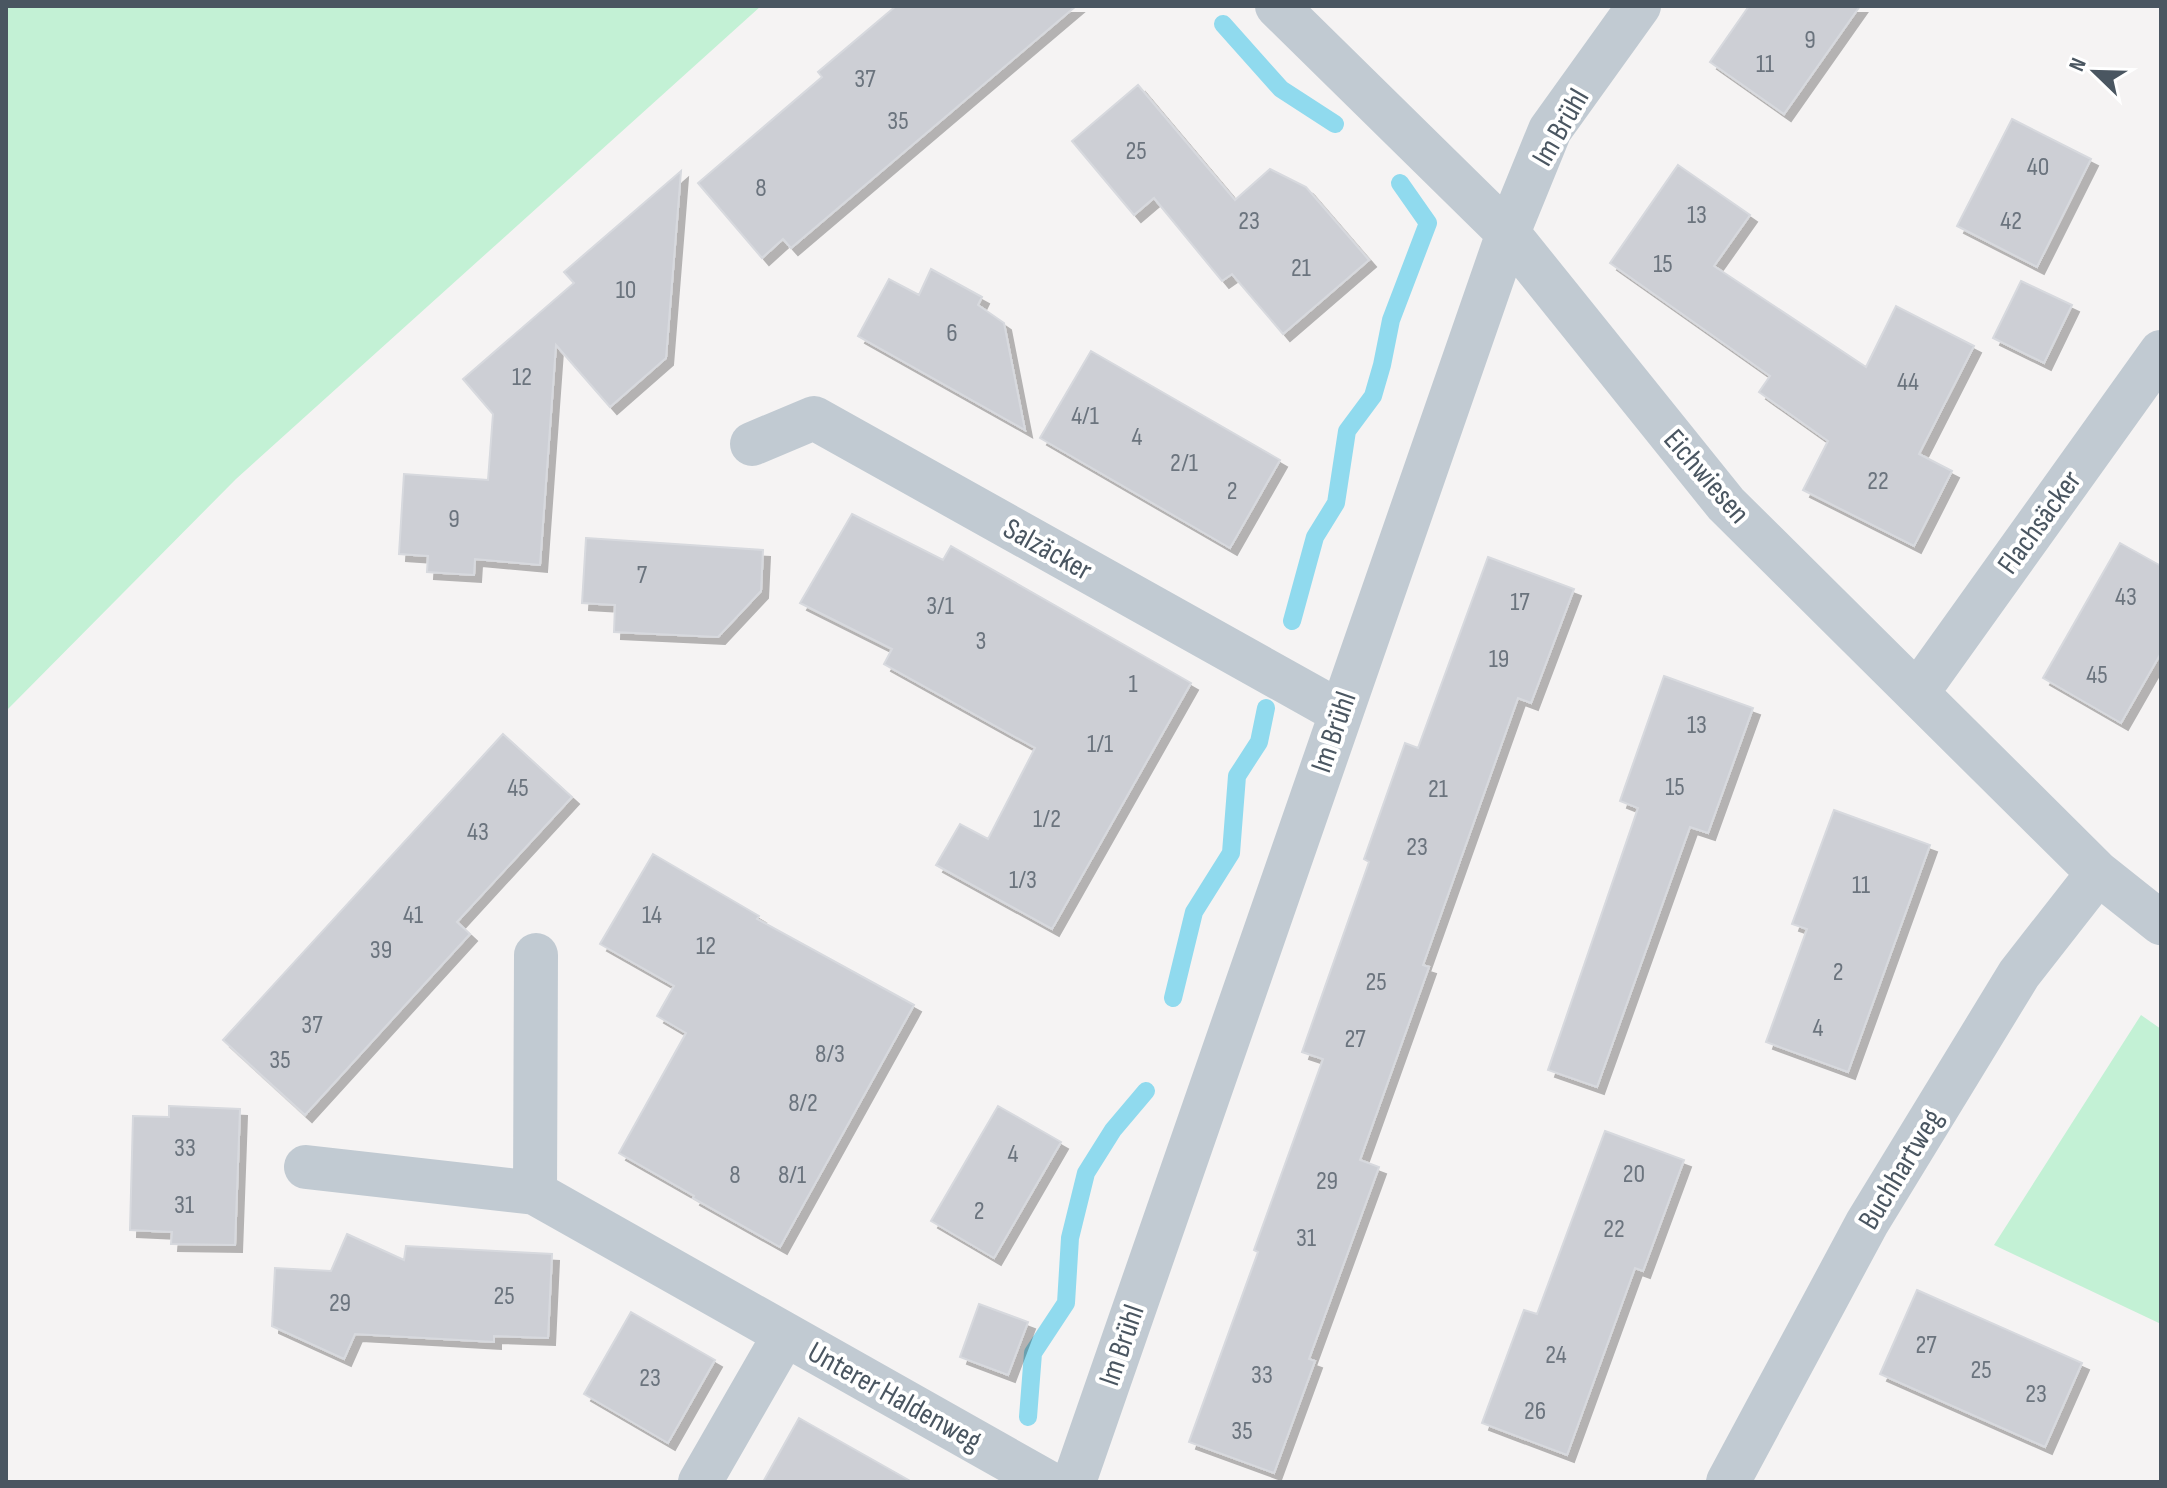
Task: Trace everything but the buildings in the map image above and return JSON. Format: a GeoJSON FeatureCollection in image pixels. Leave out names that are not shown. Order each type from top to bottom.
{"type":"FeatureCollection","features":[{"type":"Feature","properties":{"kind":"street","name":"Eichwiesen"},"geometry":{"type":"LineString","coordinates":[[1277,6],[1508,233],[1726,504],[2098,873],[2161,923]]}},
{"type":"Feature","properties":{"kind":"street","name":"Im Brühl"},"geometry":{"type":"LineString","coordinates":[[1074,1482],[1508,233],[1550,130],[1639,6]]}},
{"type":"Feature","properties":{"kind":"street","name":"Flachsäcker"},"geometry":{"type":"LineString","coordinates":[[1917,693],[2161,352]]}},
{"type":"Feature","properties":{"kind":"street","name":"Salzäcker"},"geometry":{"type":"LineString","coordinates":[[752,444],[814,418],[1340,712]]}},
{"type":"Feature","properties":{"kind":"street","name":"Buchhartweg"},"geometry":{"type":"LineString","coordinates":[[1728,1482],[1875,1209],[2019,974],[2098,873]]}},
{"type":"Feature","properties":{"kind":"street"},"geometry":{"type":"LineString","coordinates":[[535,1193],[536,955]]}},
{"type":"Feature","properties":{"kind":"street","name":"Unterer Haldenweg"},"geometry":{"type":"LineString","coordinates":[[306,1167],[535,1193],[1047,1482]]}},
{"type":"Feature","properties":{"kind":"street","name":"Unterer Haldenweg"},"geometry":{"type":"LineString","coordinates":[[700,1482],[785,1334]]}},
{"type":"Feature","properties":{"kind":"green space"},"geometry":{"type":"Polygon","coordinates":[[[6,6],[761,6],[236,479],[6,711],[6,6]]]}},
{"type":"Feature","properties":{"kind":"green space"},"geometry":{"type":"Polygon","coordinates":[[[2141,1015],[2161,1029],[2161,1324],[1994,1245],[2141,1015]]]}},
{"type":"Feature","properties":{"kind":"waterway"},"geometry":{"type":"LineString","coordinates":[[1223,24],[1281,89],[1335,124]]}},
{"type":"Feature","properties":{"kind":"waterway"},"geometry":{"type":"LineString","coordinates":[[1292,621],[1315,537],[1336,503],[1347,431],[1373,396],[1391,320],[1428,223],[1400,183]]}},
{"type":"Feature","properties":{"kind":"waterway"},"geometry":{"type":"LineString","coordinates":[[1173,998],[1194,912],[1231,853],[1237,776],[1259,742],[1266,708]]}},
{"type":"Feature","properties":{"kind":"waterway"},"geometry":{"type":"LineString","coordinates":[[1028,1417],[1033,1353],[1066,1303],[1070,1238],[1086,1173],[1113,1130],[1146,1091]]}}]}
